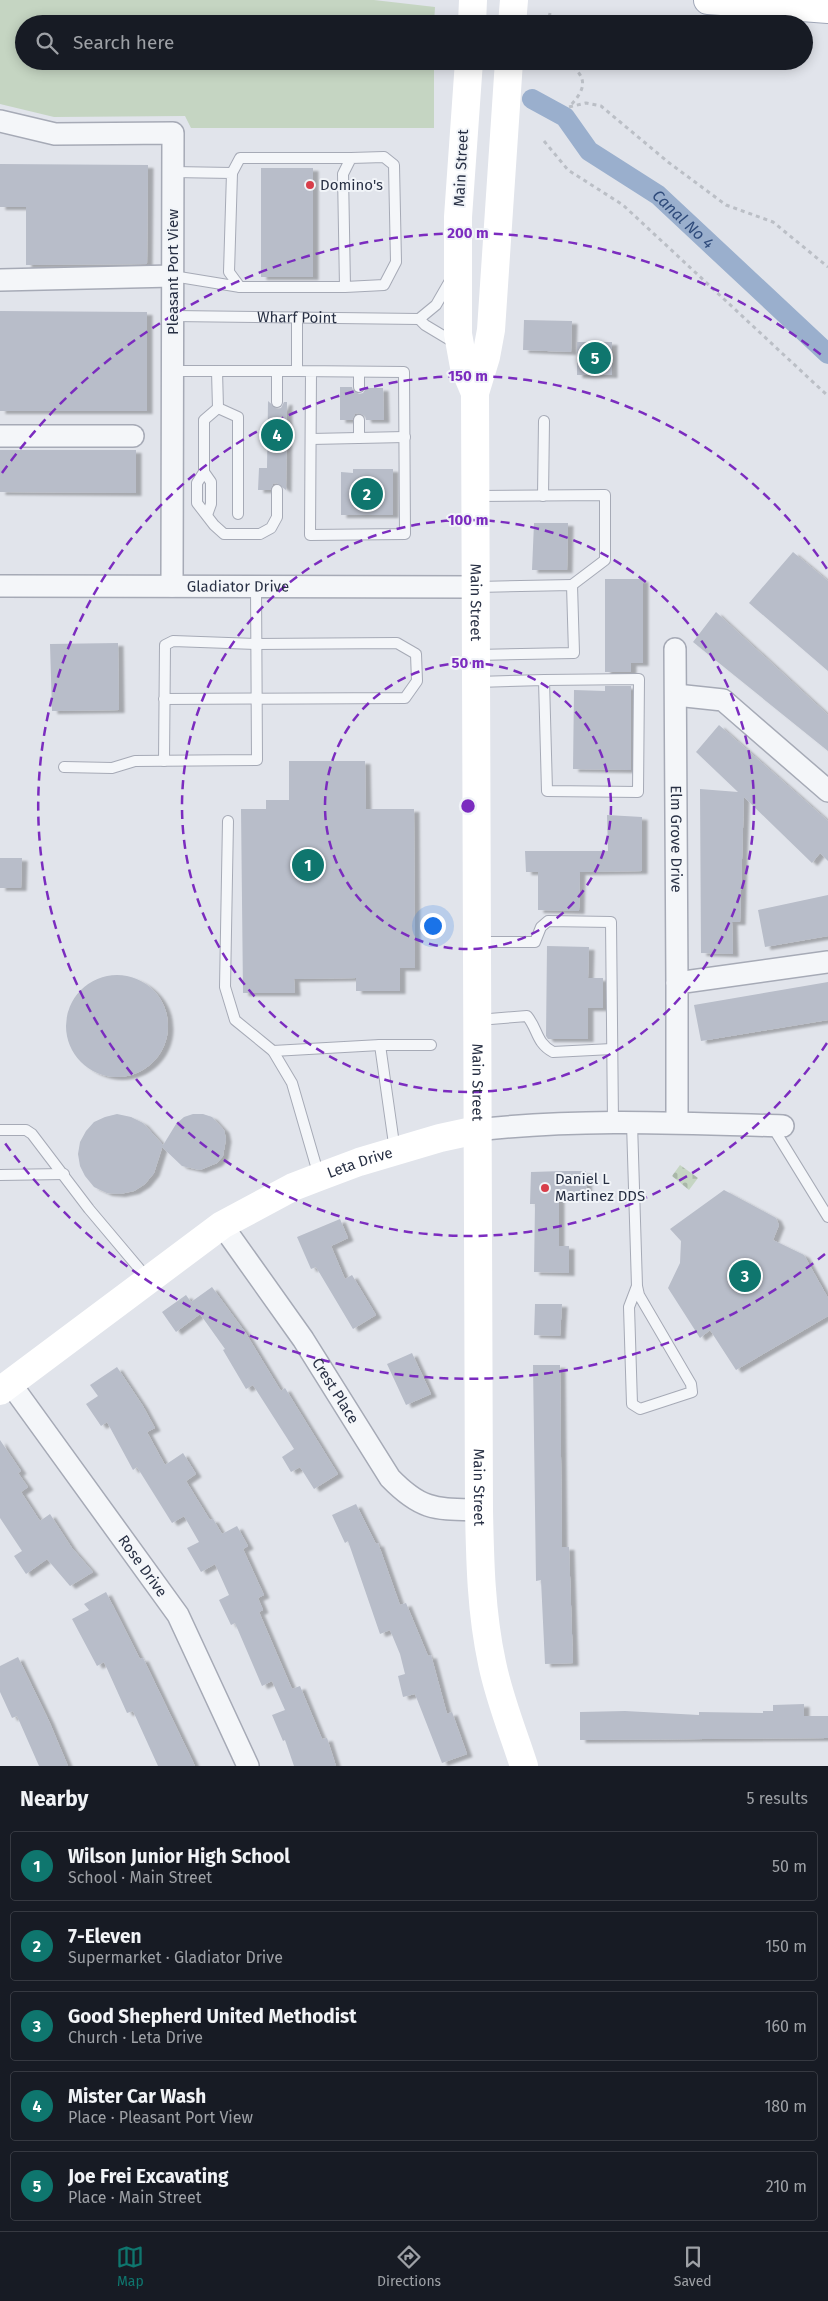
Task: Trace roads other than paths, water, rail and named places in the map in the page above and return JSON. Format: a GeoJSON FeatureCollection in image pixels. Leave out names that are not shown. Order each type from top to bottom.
{"type":"FeatureCollection","features":[{"type":"Feature","properties":{"kind":"main road"},"geometry":{"type":"LineString","coordinates":[[472,15],[473,0]]}},
{"type":"Feature","properties":{"kind":"main road"},"geometry":{"type":"LineString","coordinates":[[513,15],[514,0]]}},
{"type":"Feature","properties":{"kind":"main road"},"geometry":{"type":"LineString","coordinates":[[708,0],[828,9]]}},
{"type":"Feature","properties":{"kind":"main road","name":"Main Street"},"geometry":{"type":"LineString","coordinates":[[468,70],[458,217],[458,334],[464,367],[475,392]]}},
{"type":"Feature","properties":{"kind":"main road","name":"Main Street"},"geometry":{"type":"LineString","coordinates":[[508,70],[491,330],[486,357],[475,392],[479,1510],[482,1601],[486,1633],[492,1665],[524,1766]]}},
{"type":"Feature","properties":{"kind":"main road","name":"Leta Drive"},"geometry":{"type":"LineString","coordinates":[[5,1387],[222,1226],[293,1187],[395,1152],[477,1130]]}},
{"type":"Feature","properties":{"kind":"street","name":"Pleasant Port View"},"geometry":{"type":"LineString","coordinates":[[0,121],[55,134],[173,133],[172,586]]}},
{"type":"Feature","properties":{"kind":"street"},"geometry":{"type":"LineString","coordinates":[[0,280],[173,276]]}},
{"type":"Feature","properties":{"kind":"street"},"geometry":{"type":"LineString","coordinates":[[0,436],[133,436]]}},
{"type":"Feature","properties":{"kind":"street","name":"Gladiator Drive"},"geometry":{"type":"LineString","coordinates":[[0,586],[475,587]]}},
{"type":"Feature","properties":{"kind":"street","name":"Elm Grove Drive"},"geometry":{"type":"LineString","coordinates":[[675,649],[677,1122]]}},
{"type":"Feature","properties":{"kind":"street"},"geometry":{"type":"LineString","coordinates":[[676,695],[723,700],[828,791]]}},
{"type":"Feature","properties":{"kind":"street"},"geometry":{"type":"LineString","coordinates":[[677,983],[828,962]]}},
{"type":"Feature","properties":{"kind":"street","name":"Leta Drive"},"geometry":{"type":"LineString","coordinates":[[477,1130],[517,1125],[677,1122],[777,1125]]}},
{"type":"Feature","properties":{"kind":"street","name":"Crest Place"},"geometry":{"type":"LineString","coordinates":[[222,1226],[303,1339],[390,1478],[406,1495],[423,1505],[441,1509],[479,1510]]}},
{"type":"Feature","properties":{"kind":"street","name":"Rose Drive"},"geometry":{"type":"LineString","coordinates":[[5,1387],[178,1615],[248,1766]]}},
{"type":"Feature","properties":{"kind":"lane"},"geometry":{"type":"LineString","coordinates":[[173,276],[240,287],[384,285],[396,262],[394,165],[384,157],[240,158],[232,173],[229,272],[240,287]]}},
{"type":"Feature","properties":{"kind":"lane"},"geometry":{"type":"LineString","coordinates":[[345,287],[344,174],[351,158]]}},
{"type":"Feature","properties":{"kind":"lane"},"geometry":{"type":"LineString","coordinates":[[173,172],[232,173]]}},
{"type":"Feature","properties":{"kind":"lane"},"geometry":{"type":"LineString","coordinates":[[458,268],[436,305],[419,319],[425,325],[460,345]]}},
{"type":"Feature","properties":{"kind":"lane","name":"Wharf Point"},"geometry":{"type":"LineString","coordinates":[[173,316],[419,319]]}},
{"type":"Feature","properties":{"kind":"lane"},"geometry":{"type":"LineString","coordinates":[[297,317],[297,371]]}},
{"type":"Feature","properties":{"kind":"lane"},"geometry":{"type":"LineString","coordinates":[[173,371],[404,372],[405,534],[310,535],[311,372]]}},
{"type":"Feature","properties":{"kind":"lane"},"geometry":{"type":"LineString","coordinates":[[217,371],[218,408]]}},
{"type":"Feature","properties":{"kind":"lane"},"geometry":{"type":"LineString","coordinates":[[277,371],[277,402]]}},
{"type":"Feature","properties":{"kind":"lane"},"geometry":{"type":"LineString","coordinates":[[359,372],[359,388]]}},
{"type":"Feature","properties":{"kind":"lane"},"geometry":{"type":"LineString","coordinates":[[218,408],[204,420],[204,472],[197,483],[197,504],[224,534],[260,534],[271,528],[277,517],[277,490]]}},
{"type":"Feature","properties":{"kind":"lane"},"geometry":{"type":"LineString","coordinates":[[218,408],[238,417],[238,514]]}},
{"type":"Feature","properties":{"kind":"lane"},"geometry":{"type":"LineString","coordinates":[[359,420],[359,438]]}},
{"type":"Feature","properties":{"kind":"lane"},"geometry":{"type":"LineString","coordinates":[[543,496],[544,421]]}},
{"type":"Feature","properties":{"kind":"lane"},"geometry":{"type":"LineString","coordinates":[[311,439],[405,437]]}},
{"type":"Feature","properties":{"kind":"lane"},"geometry":{"type":"LineString","coordinates":[[475,496],[604,495],[605,560],[572,584],[475,587]]}},
{"type":"Feature","properties":{"kind":"lane"},"geometry":{"type":"LineString","coordinates":[[476,655],[574,653],[572,584]]}},
{"type":"Feature","properties":{"kind":"lane"},"geometry":{"type":"LineString","coordinates":[[64,767],[112,768],[135,761],[257,760],[256,586]]}},
{"type":"Feature","properties":{"kind":"lane"},"geometry":{"type":"LineString","coordinates":[[164,699],[405,698],[417,681],[416,654],[398,643],[256,644],[173,640],[165,645],[164,699],[164,761]]}},
{"type":"Feature","properties":{"kind":"lane"},"geometry":{"type":"LineString","coordinates":[[476,682],[544,680],[639,679],[638,792],[547,791],[544,680]]}},
{"type":"Feature","properties":{"kind":"lane"},"geometry":{"type":"LineString","coordinates":[[228,821],[225,987],[235,1020],[273,1051],[292,1083],[319,1177]]}},
{"type":"Feature","properties":{"kind":"lane"},"geometry":{"type":"LineString","coordinates":[[476,942],[535,942],[541,927],[548,921],[611,922],[612,1049],[623,1123],[637,1286],[639,1295],[691,1384],[692,1392],[640,1408],[632,1404],[629,1308],[637,1286]]}},
{"type":"Feature","properties":{"kind":"lane"},"geometry":{"type":"LineString","coordinates":[[477,1020],[527,1016],[532,1022],[537,1038],[544,1048],[552,1052],[612,1049]]}},
{"type":"Feature","properties":{"kind":"lane"},"geometry":{"type":"LineString","coordinates":[[273,1051],[380,1045],[431,1045]]}},
{"type":"Feature","properties":{"kind":"lane"},"geometry":{"type":"LineString","coordinates":[[380,1045],[395,1152]]}},
{"type":"Feature","properties":{"kind":"lane"},"geometry":{"type":"LineString","coordinates":[[777,1125],[828,1216]]}},
{"type":"Feature","properties":{"kind":"lane"},"geometry":{"type":"LineString","coordinates":[[0,1130],[26,1130],[32,1134],[89,1209],[149,1280]]}},
{"type":"Feature","properties":{"kind":"lane"},"geometry":{"type":"LineString","coordinates":[[0,1175],[64,1174]]}},
{"type":"Feature","properties":{"kind":"waterway","name":"Canal No 4"},"geometry":{"type":"LineString","coordinates":[[532,99],[565,117],[589,151],[658,195],[828,354]]}},
{"type":"Feature","properties":{"kind":"place","name":"Domino's"},"geometry":{"type":"Point","coordinates":[310,185]}},
{"type":"Feature","properties":{"kind":"place","name":"Joe Frei Excavating"},"geometry":{"type":"Point","coordinates":[595,358]}},
{"type":"Feature","properties":{"kind":"place","name":"Mister Car Wash"},"geometry":{"type":"Point","coordinates":[277,435]}},
{"type":"Feature","properties":{"kind":"place","name":"7-Eleven"},"geometry":{"type":"Point","coordinates":[367,494]}},
{"type":"Feature","properties":{"kind":"place","name":"Wilson Junior High School"},"geometry":{"type":"Point","coordinates":[308,865]}},
{"type":"Feature","properties":{"kind":"place","name":"Daniel L Martinez DDS"},"geometry":{"type":"Point","coordinates":[545,1188]}},
{"type":"Feature","properties":{"kind":"place","name":"Good Shepherd United Methodist"},"geometry":{"type":"Point","coordinates":[745,1276]}}]}
